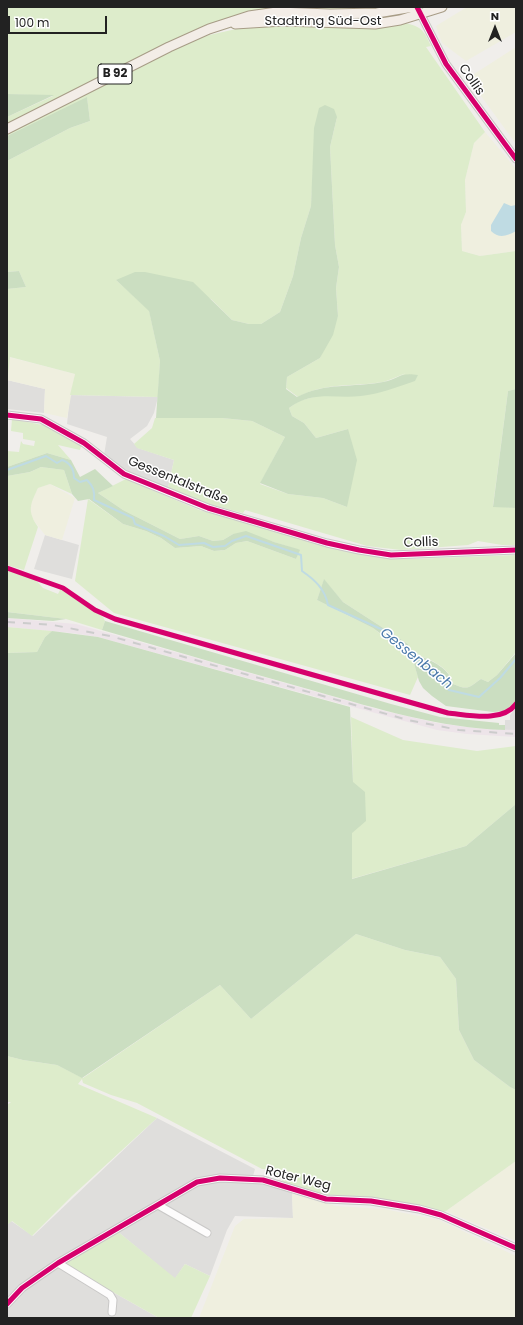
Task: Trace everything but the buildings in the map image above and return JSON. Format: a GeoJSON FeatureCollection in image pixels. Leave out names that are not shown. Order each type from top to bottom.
{"type":"FeatureCollection","features":[{"type":"Feature","properties":{"kind":"main road","name":"Stadtring Süd-Ost"},"geometry":{"type":"LineString","coordinates":[[7,129],[169,47],[209,29],[261,13],[377,13],[413,7]]}},
{"type":"Feature","properties":{"kind":"main road","name":"Stadtring Süd-Ost"},"geometry":{"type":"LineString","coordinates":[[226,25],[283,21],[375,24],[419,11],[442,7]]}},
{"type":"Feature","properties":{"kind":"street","name":"Collis"},"geometry":{"type":"LineString","coordinates":[[419,11],[446,64],[516,160]]}},
{"type":"Feature","properties":{"kind":"street","name":"Gessentalstraße"},"geometry":{"type":"LineString","coordinates":[[7,415],[41,419],[84,444],[124,474],[208,508],[327,543]]}},
{"type":"Feature","properties":{"kind":"street","name":"Collis"},"geometry":{"type":"LineString","coordinates":[[327,543],[391,555],[516,550]]}},
{"type":"Feature","properties":{"kind":"street","name":"Roter Weg"},"geometry":{"type":"LineString","coordinates":[[7,1304],[22,1288],[58,1263],[197,1182],[220,1178],[263,1180],[326,1199],[371,1201],[419,1209],[441,1215],[516,1248]]}},
{"type":"Feature","properties":{"kind":"street"},"geometry":{"type":"LineString","coordinates":[[158,1205],[207,1233]]}},
{"type":"Feature","properties":{"kind":"street"},"geometry":{"type":"LineString","coordinates":[[58,1263],[110,1295],[113,1300],[112,1312]]}},
{"type":"Feature","properties":{"kind":"shaded area"},"geometry":{"type":"Polygon","coordinates":[[[7,380],[45,389],[44,413],[7,409],[7,380]]]}},
{"type":"Feature","properties":{"kind":"shaded area"},"geometry":{"type":"Polygon","coordinates":[[[70,395],[158,397],[154,413],[147,426],[130,439],[138,448],[174,460],[168,488],[123,469],[104,455],[107,437],[67,424],[70,395]]]}},
{"type":"Feature","properties":{"kind":"shaded area"},"geometry":{"type":"Polygon","coordinates":[[[45,535],[79,545],[72,579],[34,569],[45,535]]]}},
{"type":"Feature","properties":{"kind":"shaded area"},"geometry":{"type":"Polygon","coordinates":[[[7,618],[76,624],[380,710],[437,723],[482,729],[516,730],[516,737],[467,734],[437,730],[98,637],[7,627],[7,618]]]}},
{"type":"Feature","properties":{"kind":"shaded area"},"geometry":{"type":"Polygon","coordinates":[[[516,708],[516,730],[505,730],[505,720],[510,720],[510,715],[516,708]]]}},
{"type":"Feature","properties":{"kind":"shaded area"},"geometry":{"type":"Polygon","coordinates":[[[157,1118],[255,1169],[253,1176],[292,1191],[293,1218],[235,1216],[227,1230],[210,1276],[185,1264],[175,1279],[117,1231],[63,1264],[159,1318],[7,1318],[7,1225],[11,1221],[33,1236],[157,1118]]]}},
{"type":"Feature","properties":{"kind":"green space"},"geometry":{"type":"Polygon","coordinates":[[[7,7],[390,7],[346,10],[270,8],[232,17],[167,43],[7,124],[7,117],[53,96],[7,94],[7,7]]]}},
{"type":"Feature","properties":{"kind":"green space"},"geometry":{"type":"Polygon","coordinates":[[[467,7],[516,7],[516,32],[466,61],[442,43],[436,26],[467,7]]]}},
{"type":"Feature","properties":{"kind":"green space"},"geometry":{"type":"Polygon","coordinates":[[[404,23],[422,30],[431,46],[426,47],[485,132],[474,143],[465,180],[466,212],[461,225],[462,251],[480,256],[516,251],[516,389],[508,391],[493,506],[516,508],[516,545],[502,545],[478,541],[468,545],[401,550],[367,546],[245,510],[243,513],[208,504],[168,488],[174,460],[137,448],[134,444],[152,428],[155,418],[222,418],[252,421],[285,437],[260,484],[288,494],[323,498],[347,507],[348,429],[316,438],[304,423],[292,416],[289,408],[299,401],[317,396],[361,396],[406,373],[383,382],[329,387],[308,392],[298,397],[286,388],[287,377],[320,358],[338,316],[336,288],[339,267],[335,245],[330,147],[337,117],[313,170],[311,206],[301,238],[293,276],[280,312],[261,324],[249,324],[232,320],[211,299],[116,280],[149,310],[160,361],[158,397],[70,395],[75,374],[10,357],[7,383],[7,289],[26,287],[19,271],[7,272],[7,161],[70,128],[90,121],[87,98],[7,136],[7,133],[161,55],[205,36],[245,27],[350,28],[404,23]]]}},
{"type":"Feature","properties":{"kind":"green space"},"geometry":{"type":"Polygon","coordinates":[[[516,47],[516,144],[468,78],[516,47]]]}},
{"type":"Feature","properties":{"kind":"green space"},"geometry":{"type":"Polygon","coordinates":[[[7,94],[54,95],[7,117],[7,94]]]}},
{"type":"Feature","properties":{"kind":"green space"},"geometry":{"type":"Polygon","coordinates":[[[87,97],[90,121],[70,128],[7,161],[7,136],[87,97]]]}},
{"type":"Feature","properties":{"kind":"green space"},"geometry":{"type":"Polygon","coordinates":[[[325,105],[334,109],[337,117],[330,147],[335,245],[339,267],[336,288],[338,316],[333,335],[320,358],[287,377],[286,389],[297,397],[308,392],[329,387],[372,384],[388,381],[407,374],[418,375],[415,381],[382,392],[351,397],[316,397],[298,402],[289,408],[292,416],[304,423],[316,438],[348,429],[357,460],[347,507],[323,498],[288,494],[260,483],[285,437],[252,421],[222,418],[156,418],[160,361],[149,311],[116,280],[135,272],[145,272],[193,282],[232,320],[249,324],[261,324],[280,312],[293,276],[301,238],[311,206],[314,128],[319,108],[325,105]]]}},
{"type":"Feature","properties":{"kind":"green space"},"geometry":{"type":"Polygon","coordinates":[[[485,132],[516,169],[516,251],[480,256],[462,251],[461,225],[466,212],[465,180],[474,143],[485,132]]]}},
{"type":"Feature","properties":{"kind":"green space"},"geometry":{"type":"Polygon","coordinates":[[[19,271],[26,287],[7,289],[7,272],[19,271]]]}},
{"type":"Feature","properties":{"kind":"green space"},"geometry":{"type":"Polygon","coordinates":[[[9,357],[75,374],[67,418],[44,413],[45,389],[7,380],[9,357]]]}},
{"type":"Feature","properties":{"kind":"green space"},"geometry":{"type":"Polygon","coordinates":[[[516,389],[516,508],[493,507],[508,391],[516,389]]]}},
{"type":"Feature","properties":{"kind":"green space"},"geometry":{"type":"Polygon","coordinates":[[[12,419],[48,426],[82,444],[80,450],[58,445],[71,460],[47,453],[7,467],[7,451],[19,452],[21,441],[23,444],[34,446],[35,441],[23,439],[23,433],[11,431],[12,419]]]}},
{"type":"Feature","properties":{"kind":"green space"},"geometry":{"type":"Polygon","coordinates":[[[47,453],[71,460],[80,477],[95,469],[113,486],[98,493],[123,510],[180,539],[199,536],[213,541],[223,540],[233,534],[246,531],[300,550],[296,559],[247,541],[236,543],[225,550],[214,551],[201,546],[175,548],[161,538],[146,531],[123,524],[89,499],[78,501],[72,494],[64,470],[41,467],[30,472],[7,476],[7,467],[47,453]]]}},
{"type":"Feature","properties":{"kind":"green space"},"geometry":{"type":"Polygon","coordinates":[[[41,467],[64,470],[72,494],[50,484],[38,488],[33,499],[31,512],[32,517],[38,527],[24,570],[7,565],[7,476],[30,472],[41,467]]]}},
{"type":"Feature","properties":{"kind":"green space"},"geometry":{"type":"Polygon","coordinates":[[[126,479],[199,510],[271,528],[363,554],[390,559],[516,555],[516,652],[497,675],[488,682],[481,679],[466,688],[458,686],[453,684],[448,673],[443,668],[424,657],[411,653],[408,644],[343,602],[324,580],[317,600],[373,628],[413,660],[418,677],[410,695],[114,613],[75,581],[88,499],[123,524],[146,531],[161,538],[175,548],[201,546],[214,551],[225,550],[236,543],[247,541],[296,559],[299,550],[274,542],[233,534],[223,540],[213,541],[199,536],[180,539],[123,510],[98,493],[126,479]]]}},
{"type":"Feature","properties":{"kind":"green space"},"geometry":{"type":"Polygon","coordinates":[[[50,484],[75,498],[62,540],[45,535],[31,517],[30,504],[38,488],[50,484]]]}},
{"type":"Feature","properties":{"kind":"green space"},"geometry":{"type":"Polygon","coordinates":[[[7,569],[33,577],[43,588],[58,594],[61,588],[65,590],[103,617],[105,621],[102,630],[66,619],[7,612],[7,569]]]}},
{"type":"Feature","properties":{"kind":"green space"},"geometry":{"type":"Polygon","coordinates":[[[324,579],[343,602],[408,644],[411,653],[431,661],[443,668],[451,678],[453,684],[458,686],[466,688],[481,679],[488,682],[497,675],[516,653],[516,701],[505,711],[493,712],[446,706],[423,688],[419,681],[413,660],[394,646],[389,640],[373,628],[317,600],[324,579]]]}},
{"type":"Feature","properties":{"kind":"green space"},"geometry":{"type":"Polygon","coordinates":[[[7,612],[66,619],[53,621],[7,618],[7,612]]]}},
{"type":"Feature","properties":{"kind":"green space"},"geometry":{"type":"Polygon","coordinates":[[[105,621],[440,717],[499,723],[499,725],[505,725],[505,730],[457,726],[433,722],[362,704],[102,630],[105,621]]]}},
{"type":"Feature","properties":{"kind":"green space"},"geometry":{"type":"Polygon","coordinates":[[[7,627],[52,631],[45,637],[37,652],[7,653],[7,627]]]}},
{"type":"Feature","properties":{"kind":"green space"},"geometry":{"type":"Polygon","coordinates":[[[52,631],[98,637],[350,707],[353,782],[365,792],[366,821],[352,833],[352,879],[466,846],[516,804],[516,1090],[474,1060],[459,1030],[456,979],[440,957],[405,950],[356,934],[251,1019],[220,985],[82,1078],[57,1065],[7,1056],[7,653],[37,652],[45,637],[52,631]]]}},
{"type":"Feature","properties":{"kind":"green space"},"geometry":{"type":"Polygon","coordinates":[[[351,717],[403,740],[477,751],[516,746],[516,804],[466,846],[351,879],[353,782],[351,717]]]}},
{"type":"Feature","properties":{"kind":"green space"},"geometry":{"type":"Polygon","coordinates":[[[356,934],[405,950],[440,957],[456,979],[459,1030],[474,1060],[516,1090],[516,1161],[446,1211],[441,1213],[404,1203],[325,1197],[284,1183],[273,1171],[262,1169],[137,1103],[111,1095],[83,1083],[82,1079],[78,1084],[157,1118],[72,1196],[32,1236],[12,1221],[7,1225],[7,1105],[11,1102],[7,1102],[7,1056],[57,1065],[83,1078],[220,985],[251,1019],[356,934]]]}},
{"type":"Feature","properties":{"kind":"green space"},"geometry":{"type":"Polygon","coordinates":[[[516,1161],[516,1241],[446,1211],[516,1161]]]}},
{"type":"Feature","properties":{"kind":"green space"},"geometry":{"type":"Polygon","coordinates":[[[292,1194],[336,1206],[384,1209],[439,1220],[516,1256],[516,1318],[199,1318],[235,1226],[244,1219],[293,1218],[292,1194]]]}},
{"type":"Feature","properties":{"kind":"green space"},"geometry":{"type":"Polygon","coordinates":[[[117,1231],[175,1278],[185,1264],[210,1276],[191,1318],[159,1318],[63,1264],[117,1231]]]}},
{"type":"Feature","properties":{"kind":"water"},"geometry":{"type":"Polygon","coordinates":[[[504,203],[511,206],[516,205],[516,231],[500,236],[491,231],[491,225],[504,203]]]}},
{"type":"Feature","properties":{"kind":"waterway","name":"Gessenbach"},"geometry":{"type":"LineString","coordinates":[[7,470],[46,456],[57,463],[62,460],[68,463],[71,467],[74,478],[80,482],[87,480],[89,482],[94,491],[94,500],[133,518],[135,524],[164,536],[179,545],[204,543],[213,547],[225,546],[232,541],[246,536],[301,555],[302,571],[319,585],[327,599],[328,605],[383,630],[449,690],[479,697],[500,678],[516,659]]}},
{"type":"Feature","properties":{"kind":"railway"},"geometry":{"type":"LineString","coordinates":[[7,622],[53,625],[110,636],[408,720],[459,730],[516,734]]}},
{"type":"Feature","properties":{"kind":"cycle path"},"geometry":{"type":"LineString","coordinates":[[417,7],[446,64],[516,159]]}},
{"type":"Feature","properties":{"kind":"cycle path"},"geometry":{"type":"LineString","coordinates":[[7,415],[41,419],[84,443],[124,474],[208,508],[327,543],[391,555],[516,550]]}},
{"type":"Feature","properties":{"kind":"cycle path"},"geometry":{"type":"LineString","coordinates":[[7,568],[63,588],[95,610],[115,619],[448,713],[475,716],[494,716],[510,710],[516,704]]}},
{"type":"Feature","properties":{"kind":"cycle path"},"geometry":{"type":"LineString","coordinates":[[7,1304],[22,1288],[58,1263],[197,1182],[220,1178],[263,1180],[326,1199],[371,1201],[419,1209],[441,1215],[516,1248]]}}]}
